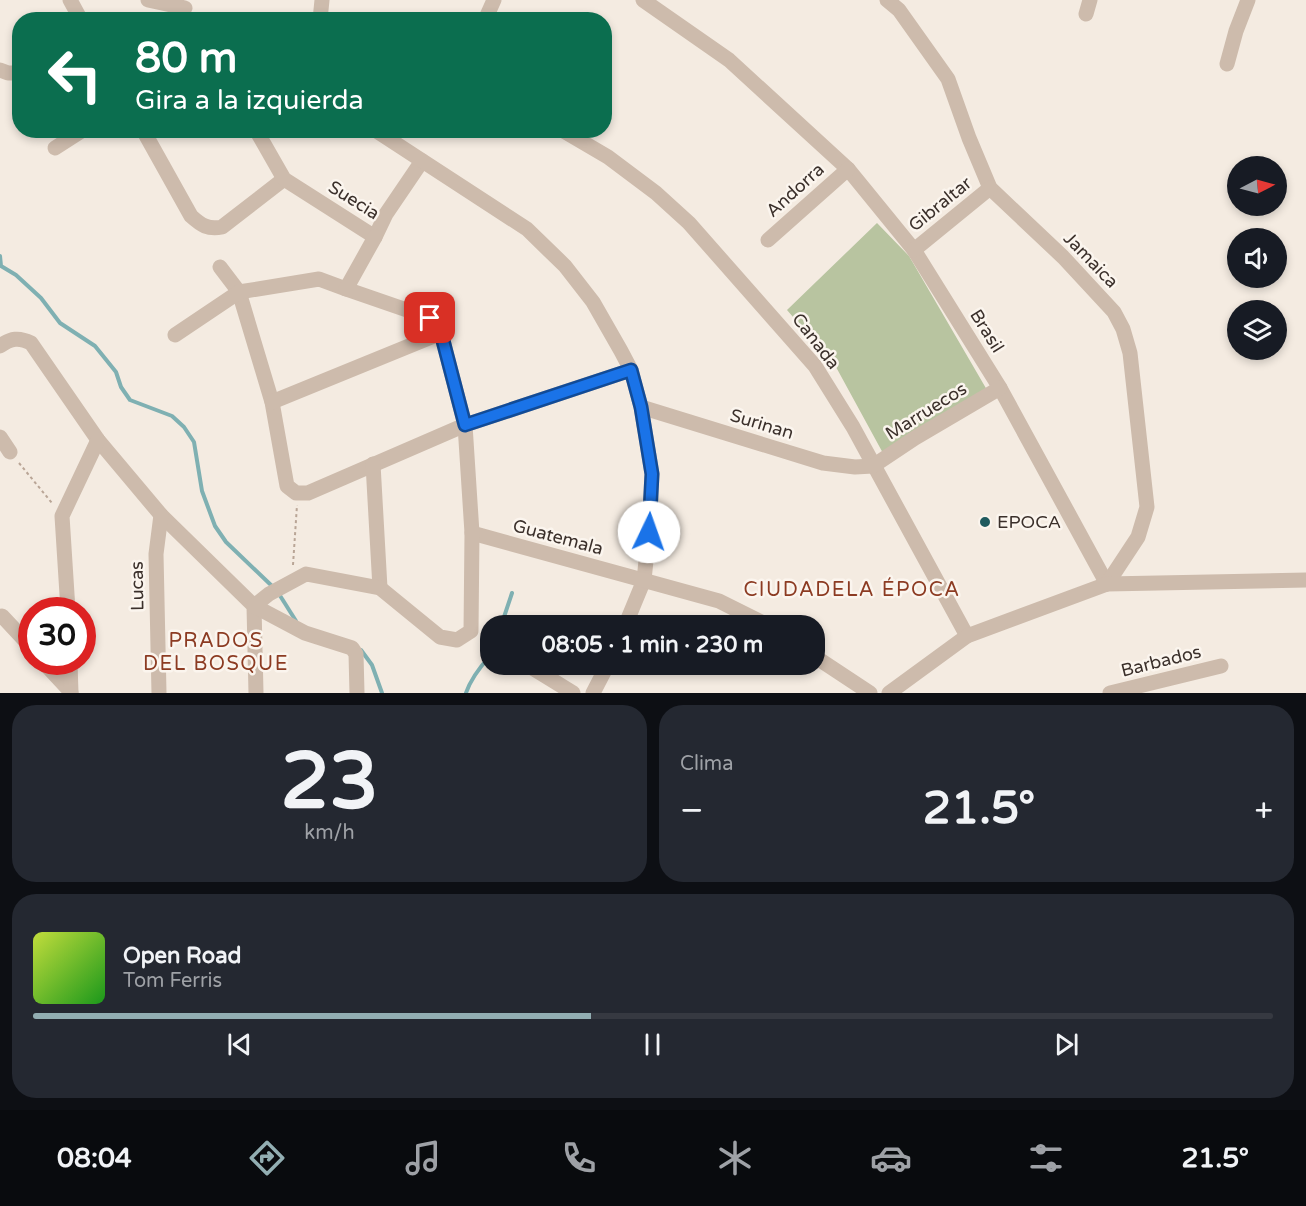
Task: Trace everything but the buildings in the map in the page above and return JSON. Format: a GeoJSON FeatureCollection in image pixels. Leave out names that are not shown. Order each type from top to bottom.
{"type":"FeatureCollection","features":[{"type":"Feature","properties":{"kind":"street"},"geometry":{"type":"LineString","coordinates":[[148,0],[188,9]]}},
{"type":"Feature","properties":{"kind":"street","name":"Brasil"},"geometry":{"type":"LineString","coordinates":[[643,0],[729,60],[848,170],[914,250],[1000,388],[1107,584]]}},
{"type":"Feature","properties":{"kind":"street"},"geometry":{"type":"LineString","coordinates":[[1227,64],[1236,30],[1248,0]]}},
{"type":"Feature","properties":{"kind":"street","name":"Jamaica"},"geometry":{"type":"LineString","coordinates":[[897,3],[948,79],[990,188],[1070,265],[1114,312],[1123,329],[1130,353],[1147,507],[1138,537],[1107,584]]}},
{"type":"Feature","properties":{"kind":"street"},"geometry":{"type":"LineString","coordinates":[[55,148],[71,138]]}},
{"type":"Feature","properties":{"kind":"street"},"geometry":{"type":"LineString","coordinates":[[147,138],[190,216],[201,225],[212,229],[222,227],[284,178]]}},
{"type":"Feature","properties":{"kind":"street","name":"Suecia"},"geometry":{"type":"LineString","coordinates":[[261,138],[284,178],[375,237],[386,214],[422,161]]}},
{"type":"Feature","properties":{"kind":"street"},"geometry":{"type":"LineString","coordinates":[[387,138],[526,230],[565,266],[592,302],[631,370],[641,407],[652,474],[644,580],[630,615]]}},
{"type":"Feature","properties":{"kind":"street","name":"Canada"},"geometry":{"type":"LineString","coordinates":[[575,138],[616,163],[656,193],[689,223],[814,366],[853,427],[968,636]]}},
{"type":"Feature","properties":{"kind":"street","name":"Andorra"},"geometry":{"type":"LineString","coordinates":[[768,240],[848,170]]}},
{"type":"Feature","properties":{"kind":"street","name":"Gibraltar"},"geometry":{"type":"LineString","coordinates":[[914,250],[990,188]]}},
{"type":"Feature","properties":{"kind":"street"},"geometry":{"type":"LineString","coordinates":[[346,289],[375,237]]}},
{"type":"Feature","properties":{"kind":"street"},"geometry":{"type":"LineString","coordinates":[[220,267],[239,292],[272,402],[287,486],[296,494],[308,493],[465,425],[631,370]]}},
{"type":"Feature","properties":{"kind":"street"},"geometry":{"type":"LineString","coordinates":[[175,335],[239,292],[319,279],[430,318],[441,333],[465,425],[472,533],[471,631],[457,640],[440,637],[380,588],[306,574],[291,580],[254,606]]}},
{"type":"Feature","properties":{"kind":"street"},"geometry":{"type":"LineString","coordinates":[[272,402],[441,333]]}},
{"type":"Feature","properties":{"kind":"street"},"geometry":{"type":"LineString","coordinates":[[0,346],[10,339],[22,338],[32,342],[98,440],[161,514],[254,606],[305,633],[351,648],[356,654],[357,693]]}},
{"type":"Feature","properties":{"kind":"street","name":"Marruecos"},"geometry":{"type":"LineString","coordinates":[[873,466],[915,438],[1000,388]]}},
{"type":"Feature","properties":{"kind":"street","name":"Surinan"},"geometry":{"type":"LineString","coordinates":[[641,407],[823,463],[855,467],[873,466]]}},
{"type":"Feature","properties":{"kind":"street"},"geometry":{"type":"LineString","coordinates":[[0,437],[10,452]]}},
{"type":"Feature","properties":{"kind":"street"},"geometry":{"type":"LineString","coordinates":[[67,597],[62,516],[98,440]]}},
{"type":"Feature","properties":{"kind":"street"},"geometry":{"type":"LineString","coordinates":[[373,464],[380,588]]}},
{"type":"Feature","properties":{"kind":"street","name":"Lucas"},"geometry":{"type":"LineString","coordinates":[[159,693],[156,555],[161,514]]}},
{"type":"Feature","properties":{"kind":"street","name":"Guatemala"},"geometry":{"type":"LineString","coordinates":[[472,533],[719,600],[748,615]]}},
{"type":"Feature","properties":{"kind":"street"},"geometry":{"type":"LineString","coordinates":[[889,693],[968,636],[1107,584],[1306,580]]}},
{"type":"Feature","properties":{"kind":"street"},"geometry":{"type":"LineString","coordinates":[[254,606],[256,693]]}},
{"type":"Feature","properties":{"kind":"street"},"geometry":{"type":"LineString","coordinates":[[2,616],[18,633]]}},
{"type":"Feature","properties":{"kind":"street"},"geometry":{"type":"LineString","coordinates":[[825,663],[870,693]]}},
{"type":"Feature","properties":{"kind":"street","name":"Barbados"},"geometry":{"type":"LineString","coordinates":[[1110,693],[1221,666]]}},
{"type":"Feature","properties":{"kind":"street"},"geometry":{"type":"LineString","coordinates":[[56,675],[71,692]]}},
{"type":"Feature","properties":{"kind":"street"},"geometry":{"type":"LineString","coordinates":[[70,675],[71,692]]}},
{"type":"Feature","properties":{"kind":"street"},"geometry":{"type":"LineString","coordinates":[[544,675],[573,693]]}},
{"type":"Feature","properties":{"kind":"street"},"geometry":{"type":"LineString","coordinates":[[593,693],[602,675]]}},
{"type":"Feature","properties":{"kind":"path"},"geometry":{"type":"LineString","coordinates":[[10,452],[62,516]]}},
{"type":"Feature","properties":{"kind":"path"},"geometry":{"type":"LineString","coordinates":[[291,580],[298,506],[296,494]]}},
{"type":"Feature","properties":{"kind":"green space"},"geometry":{"type":"Polygon","coordinates":[[[877,223],[909,256],[987,390],[884,455],[836,367],[787,310],[877,223]]]}},
{"type":"Feature","properties":{"kind":"waterway"},"geometry":{"type":"LineString","coordinates":[[0,256],[1,266],[16,275],[41,298],[60,323],[95,346],[116,372],[121,387],[130,400],[172,416],[184,427],[194,442],[202,491],[215,526],[226,542],[272,586]]}},
{"type":"Feature","properties":{"kind":"waterway"},"geometry":{"type":"LineString","coordinates":[[505,615],[512,593]]}},
{"type":"Feature","properties":{"kind":"waterway"},"geometry":{"type":"LineString","coordinates":[[279,594],[296,621]]}},
{"type":"Feature","properties":{"kind":"waterway"},"geometry":{"type":"LineString","coordinates":[[361,650],[372,665],[382,693]]}},
{"type":"Feature","properties":{"kind":"waterway"},"geometry":{"type":"LineString","coordinates":[[466,693],[470,682],[480,668]]}},
{"type":"Feature","properties":{"kind":"place","name":"EPOCA"},"geometry":{"type":"Point","coordinates":[985,522]}},
{"type":"Feature","properties":{"kind":"district","name":"CIUDADELA ÉPOCA"},"geometry":{"type":"Point","coordinates":[852,590]}},
{"type":"Feature","properties":{"kind":"district","name":"PRADOS DEL BOSQUE"},"geometry":{"type":"Point","coordinates":[216,652]}},
{"type":"Feature","properties":{"kind":"route"},"geometry":{"type":"LineString","coordinates":[[430,318],[441,333],[465,425],[631,370],[641,407],[652,474],[649,532]]}}]}
